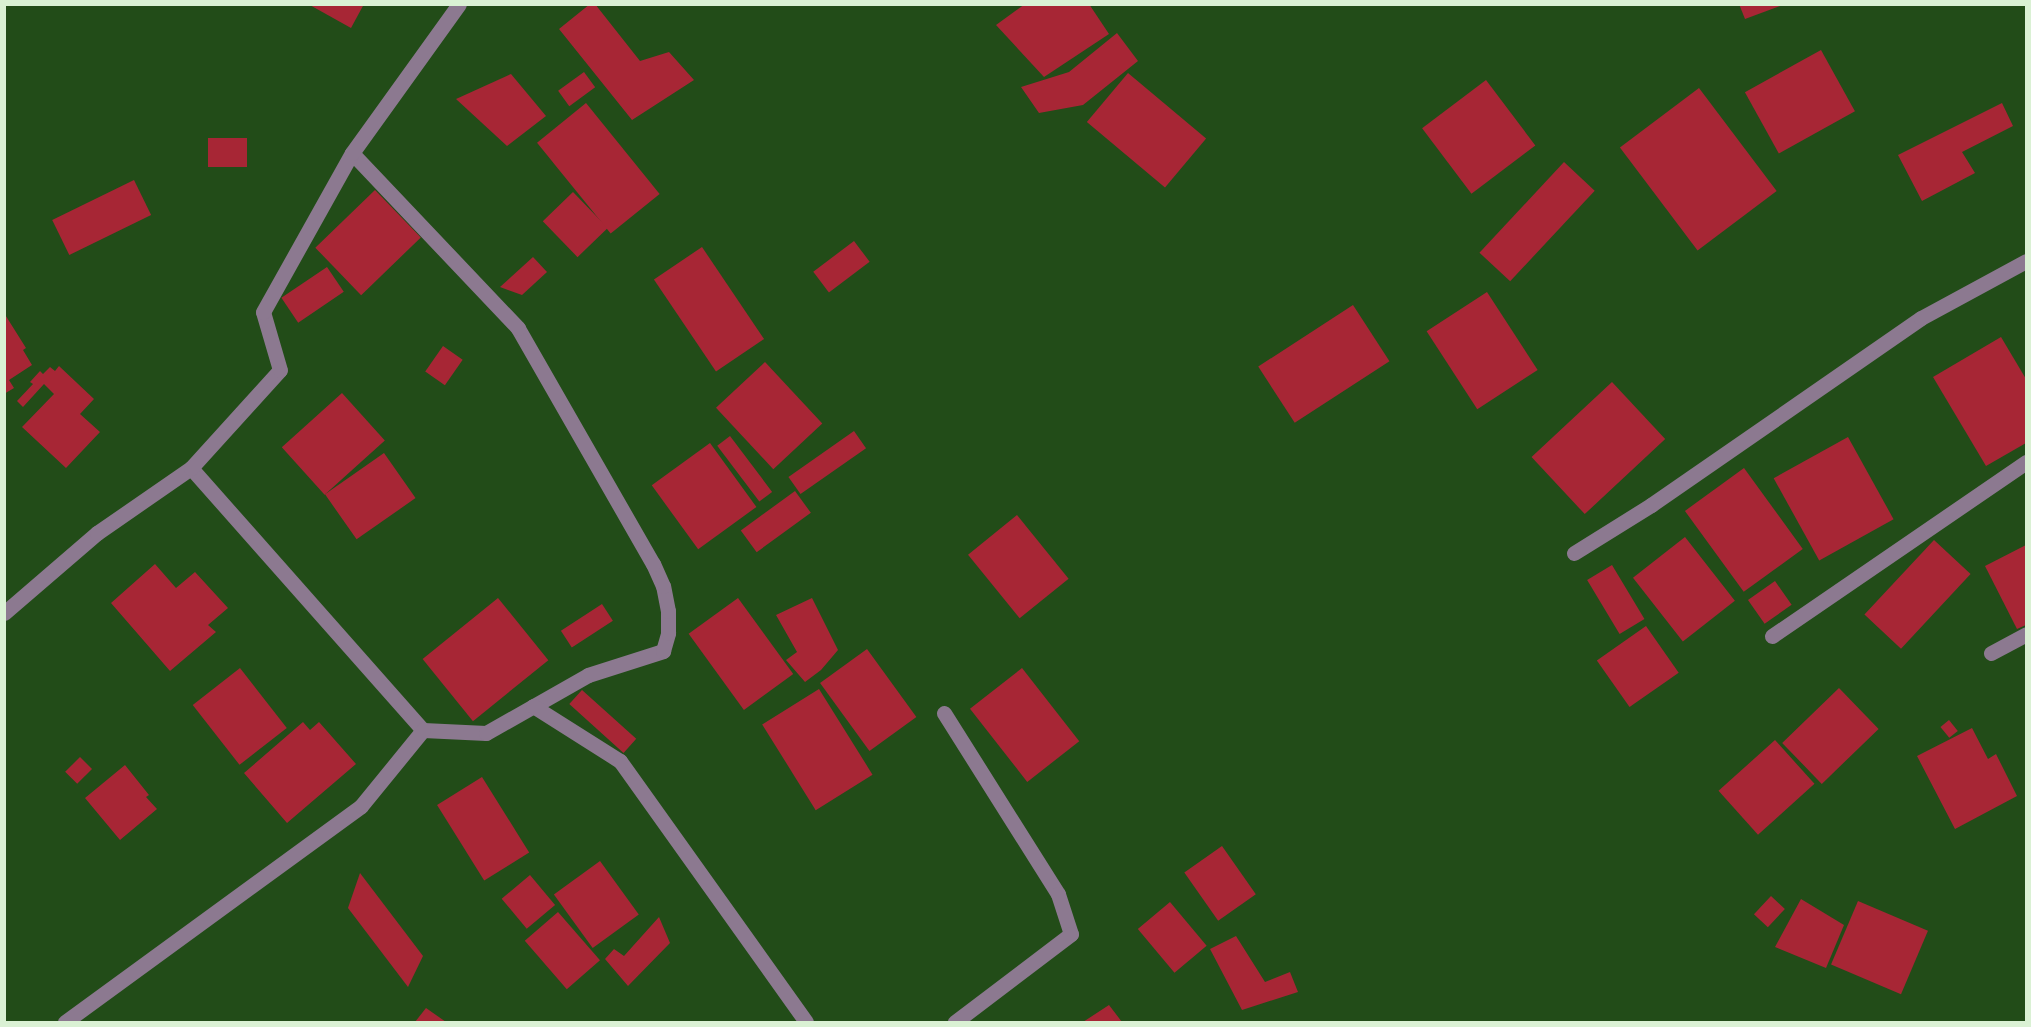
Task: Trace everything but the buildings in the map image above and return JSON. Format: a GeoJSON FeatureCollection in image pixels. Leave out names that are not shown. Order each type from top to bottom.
{"type":"FeatureCollection","features":[{"type":"Feature","properties":{"kind":"street"},"geometry":{"type":"LineString","coordinates":[[4,613],[97,533],[191,468],[280,370],[262,312],[352,153],[459,4]]}},
{"type":"Feature","properties":{"kind":"street"},"geometry":{"type":"LineString","coordinates":[[191,468],[423,730],[486,733],[588,675],[663,651],[668,633],[669,611],[663,586],[653,564],[518,328],[352,153]]}},
{"type":"Feature","properties":{"kind":"street"},"geometry":{"type":"LineString","coordinates":[[1574,553],[1652,505],[1921,318],[2026,261]]}},
{"type":"Feature","properties":{"kind":"street"},"geometry":{"type":"LineString","coordinates":[[1772,636],[2026,462]]}},
{"type":"Feature","properties":{"kind":"street"},"geometry":{"type":"LineString","coordinates":[[1991,652],[2026,634]]}},
{"type":"Feature","properties":{"kind":"street"},"geometry":{"type":"LineString","coordinates":[[533,706],[620,761],[806,1023]]}},
{"type":"Feature","properties":{"kind":"street"},"geometry":{"type":"LineString","coordinates":[[944,713],[1058,894],[1071,934],[955,1023]]}},
{"type":"Feature","properties":{"kind":"street"},"geometry":{"type":"LineString","coordinates":[[65,1023],[361,806],[423,730]]}}]}
